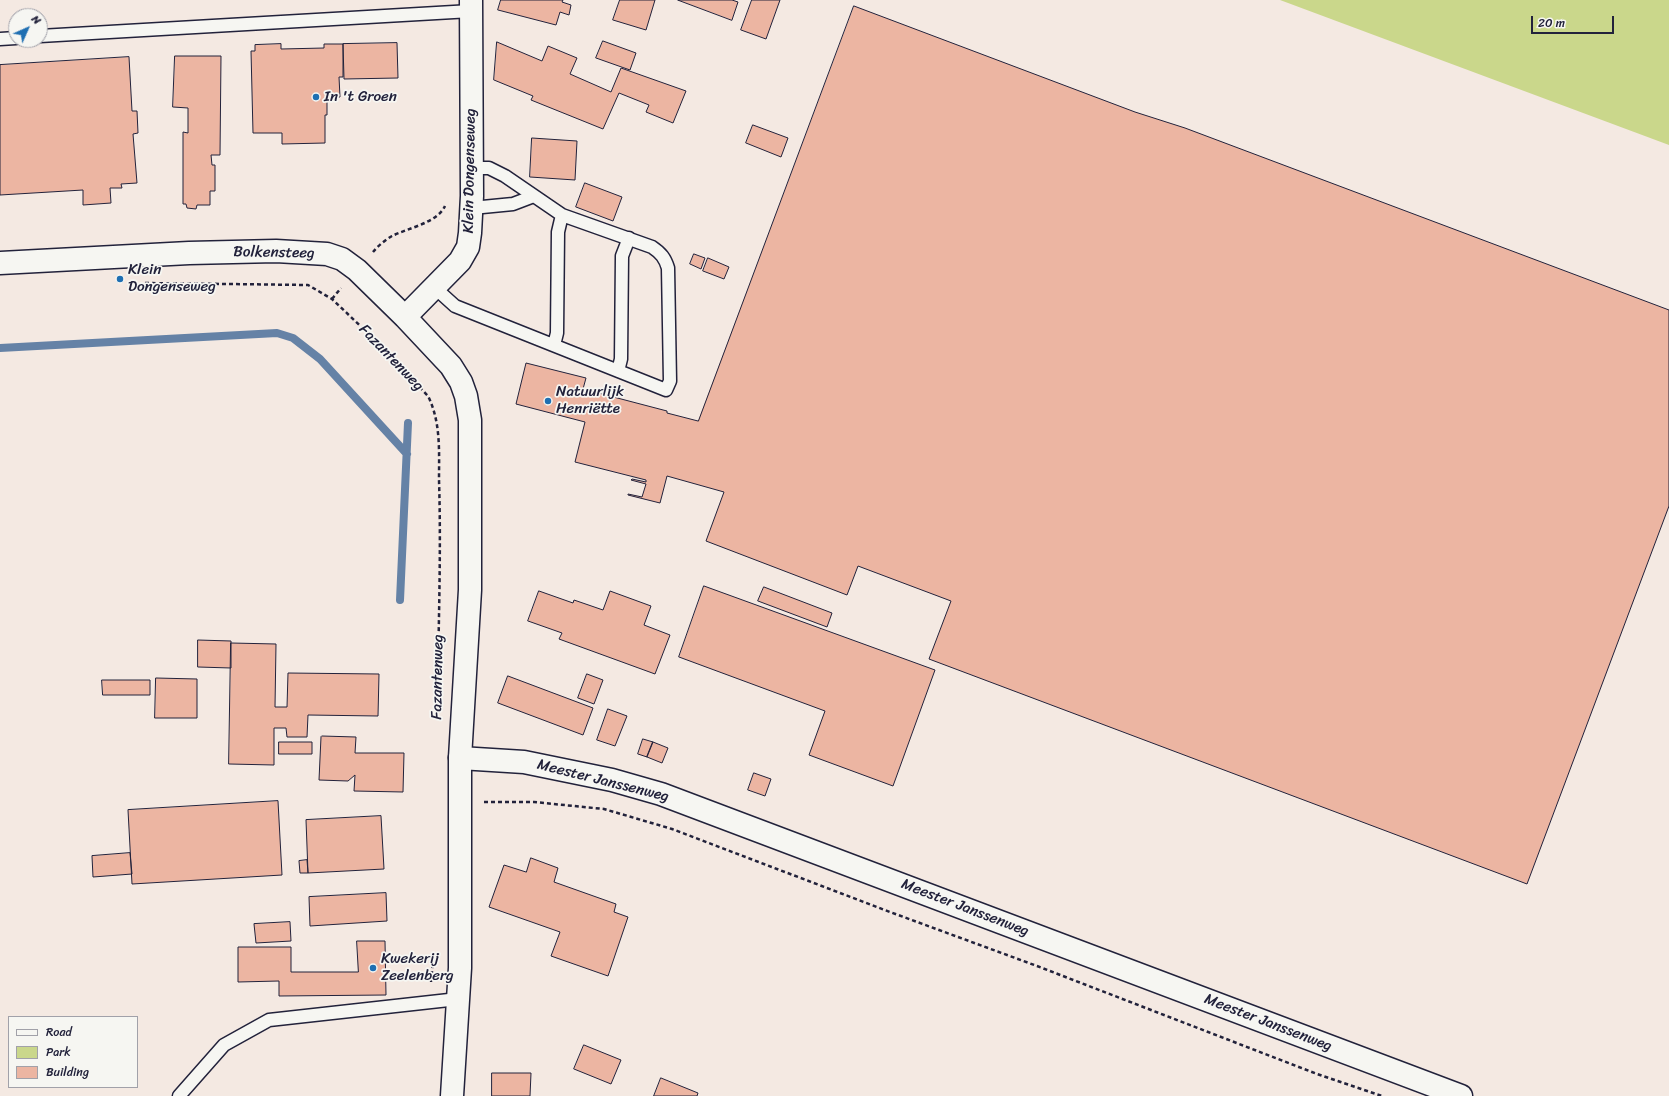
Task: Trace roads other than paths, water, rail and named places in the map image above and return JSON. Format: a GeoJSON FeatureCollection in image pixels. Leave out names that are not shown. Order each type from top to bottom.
{"type":"FeatureCollection","features":[{"type":"Feature","properties":{"kind":"street","name":"Klein Dongenseweg"},"geometry":{"type":"LineString","coordinates":[[405,317],[465,254],[470,233],[472,208],[471,5]]}},
{"type":"Feature","properties":{"kind":"street","name":"Bolkensteeg"},"geometry":{"type":"LineString","coordinates":[[0,263],[189,253],[276,251],[327,254],[342,259],[357,270],[405,317]]}},
{"type":"Feature","properties":{"kind":"street","name":"Fazantenweg"},"geometry":{"type":"LineString","coordinates":[[405,317],[454,372],[461,382],[466,396],[470,420],[470,590],[460,758],[461,885],[458,999],[452,1096]]}},
{"type":"Feature","properties":{"kind":"street","name":"Meester Janssenweg"},"geometry":{"type":"LineString","coordinates":[[460,758],[524,762],[612,780],[661,794],[1461,1096]]}},
{"type":"Feature","properties":{"kind":"lane"},"geometry":{"type":"LineString","coordinates":[[48,35],[471,5]]}},
{"type":"Feature","properties":{"kind":"lane"},"geometry":{"type":"LineString","coordinates":[[434,287],[455,306],[554,346],[666,390],[670,381],[668,268],[665,259],[660,253],[652,247],[629,238],[562,215],[505,176],[489,168],[472,168]]}},
{"type":"Feature","properties":{"kind":"lane"},"geometry":{"type":"LineString","coordinates":[[472,208],[513,204],[534,196]]}},
{"type":"Feature","properties":{"kind":"lane"},"geometry":{"type":"LineString","coordinates":[[554,346],[557,333],[558,232],[562,215]]}},
{"type":"Feature","properties":{"kind":"lane"},"geometry":{"type":"LineString","coordinates":[[618,371],[621,359],[622,256],[629,238]]}},
{"type":"Feature","properties":{"kind":"lane"},"geometry":{"type":"LineString","coordinates":[[179,1096],[224,1045],[269,1020],[458,999]]}},
{"type":"Feature","properties":{"kind":"waterway"},"geometry":{"type":"LineString","coordinates":[[0,348],[277,333],[293,338],[320,359],[407,454]]}},
{"type":"Feature","properties":{"kind":"waterway"},"geometry":{"type":"LineString","coordinates":[[400,600],[408,423]]}},
{"type":"Feature","properties":{"kind":"place","name":"In 't Groen"},"geometry":{"type":"Point","coordinates":[316,97]}},
{"type":"Feature","properties":{"kind":"place","name":"Klein Dongenseweg"},"geometry":{"type":"Point","coordinates":[120,279]}},
{"type":"Feature","properties":{"kind":"place","name":"Natuurlijk Henriëtte"},"geometry":{"type":"Point","coordinates":[548,401]}},
{"type":"Feature","properties":{"kind":"place","name":"Kwekerij Zeelenberg"},"geometry":{"type":"Point","coordinates":[373,968]}}]}
